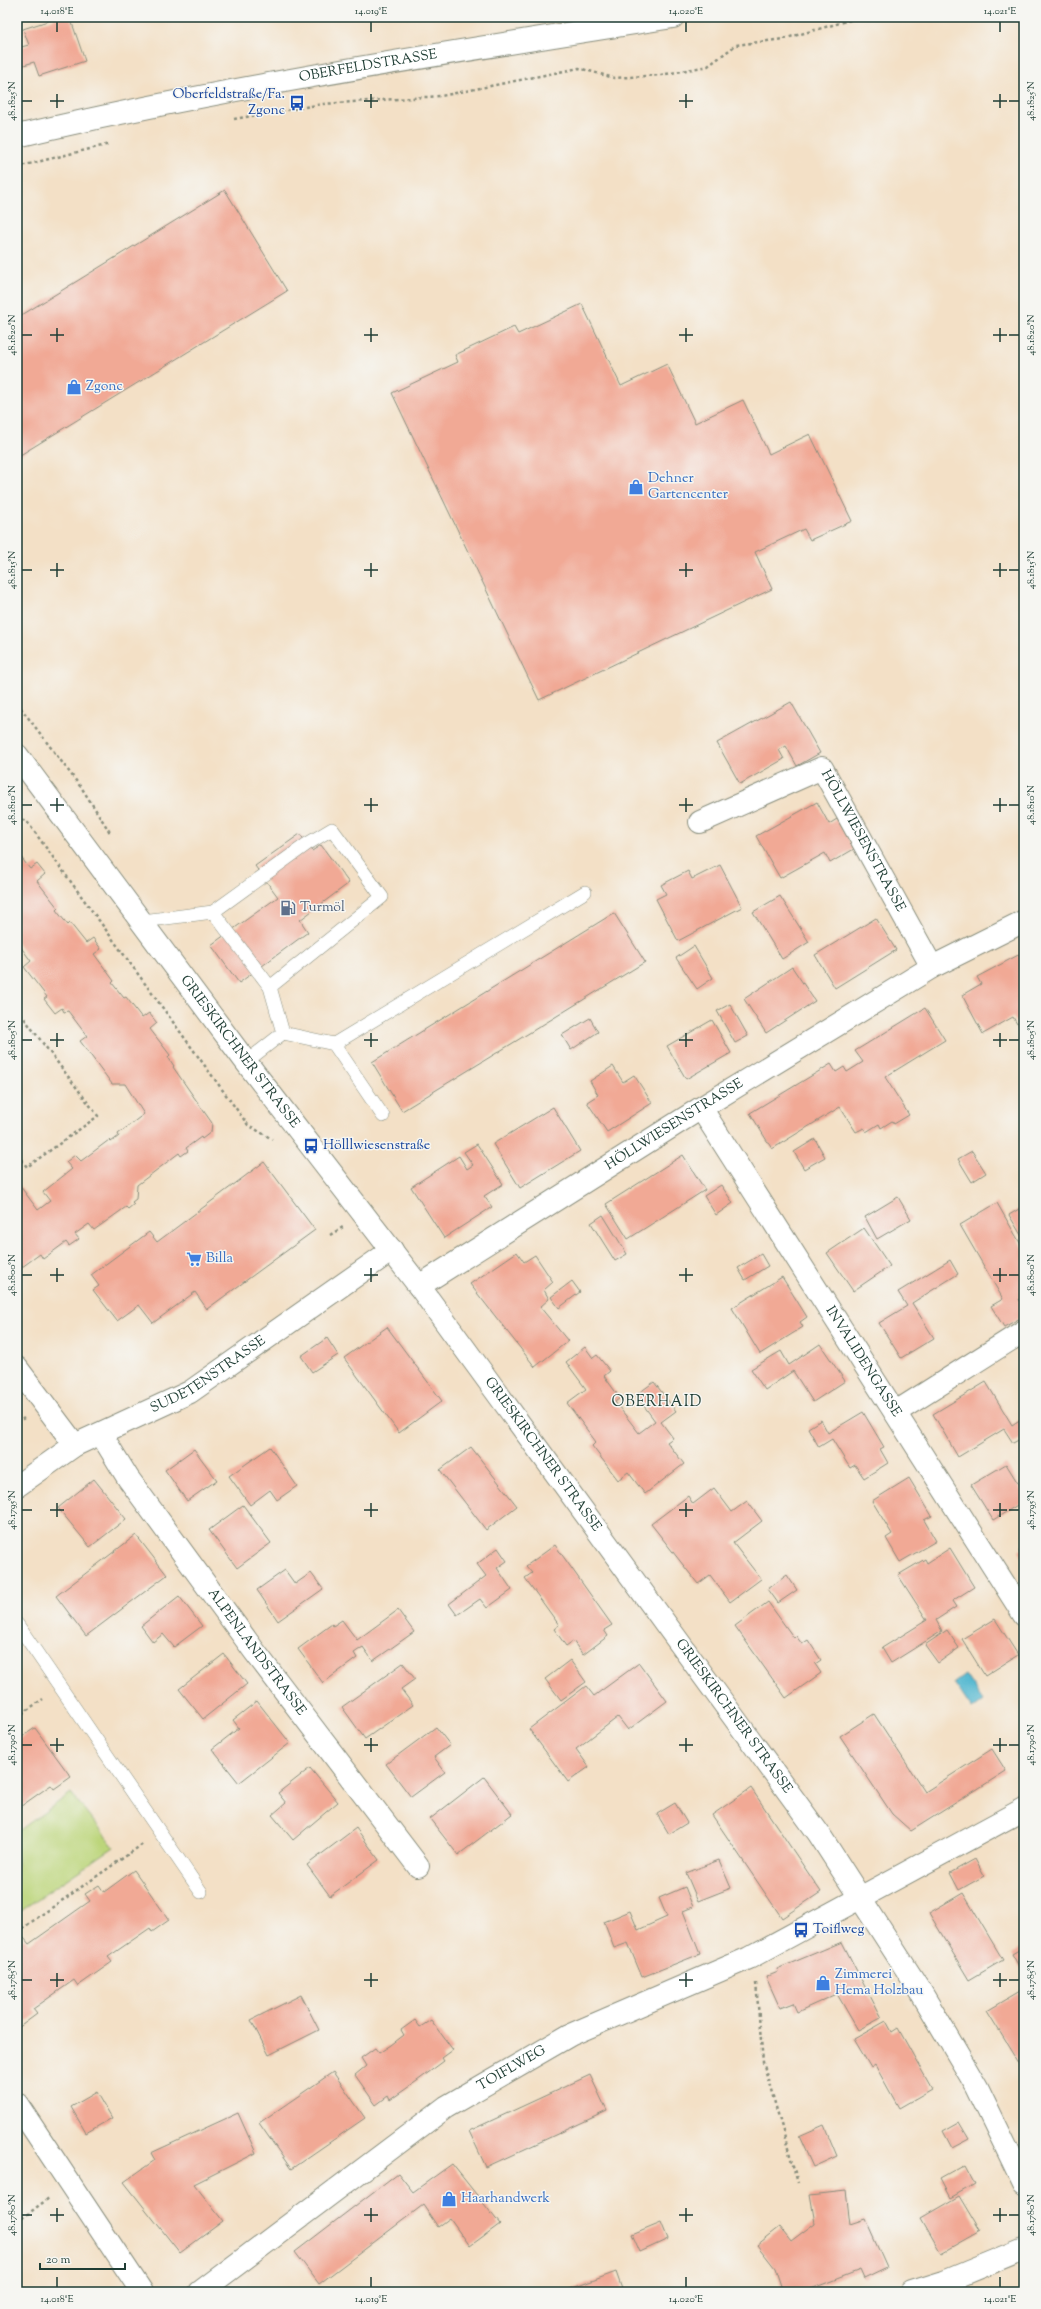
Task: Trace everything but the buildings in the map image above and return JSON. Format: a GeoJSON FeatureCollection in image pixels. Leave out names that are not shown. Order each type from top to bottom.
{"type":"FeatureCollection","features":[{"type":"Feature","properties":{"kind":"street","name":"OBERFELDSTRASSE"},"geometry":{"type":"LineString","coordinates":[[17,136],[121,111],[240,88],[673,17]]}},
{"type":"Feature","properties":{"kind":"street","name":"GRIESKIRCHNER STRASSE"},"geometry":{"type":"LineString","coordinates":[[17,755],[143,921],[246,1062],[419,1286],[819,1834],[921,1992],[977,2087],[1024,2184]]}},
{"type":"Feature","properties":{"kind":"street","name":"HÖLLWIESENSTRASSE"},"geometry":{"type":"LineString","coordinates":[[700,822],[822,768],[932,967]]}},
{"type":"Feature","properties":{"kind":"street","name":"HÖLLWIESENSTRASSE"},"geometry":{"type":"LineString","coordinates":[[419,1286],[701,1108],[932,967],[1024,921]]}},
{"type":"Feature","properties":{"kind":"street","name":"INVALIDENGASSE"},"geometry":{"type":"LineString","coordinates":[[701,1108],[1024,1615]]}},
{"type":"Feature","properties":{"kind":"street","name":"SUDETENSTRASSE"},"geometry":{"type":"LineString","coordinates":[[17,1486],[75,1445],[190,1392],[392,1250]]}},
{"type":"Feature","properties":{"kind":"street"},"geometry":{"type":"LineString","coordinates":[[896,1412],[1024,1331]]}},
{"type":"Feature","properties":{"kind":"street"},"geometry":{"type":"LineString","coordinates":[[17,1368],[75,1445]]}},
{"type":"Feature","properties":{"kind":"street","name":"ALPENLANDSTRASSE"},"geometry":{"type":"LineString","coordinates":[[101,1434],[128,1478],[255,1652],[418,1866]]}},
{"type":"Feature","properties":{"kind":"street","name":"TOIFLWEG"},"geometry":{"type":"LineString","coordinates":[[200,2292],[446,2107],[570,2035],[749,1958],[1024,1809]]}},
{"type":"Feature","properties":{"kind":"street"},"geometry":{"type":"LineString","coordinates":[[17,2104],[142,2292]]}},
{"type":"Feature","properties":{"kind":"street"},"geometry":{"type":"LineString","coordinates":[[912,2292],[944,2282],[1024,2249]]}},
{"type":"Feature","properties":{"kind":"lane"},"geometry":{"type":"LineString","coordinates":[[143,921],[213,912],[307,844],[332,829],[382,897],[270,987]]}},
{"type":"Feature","properties":{"kind":"lane"},"geometry":{"type":"LineString","coordinates":[[334,1044],[585,892]]}},
{"type":"Feature","properties":{"kind":"lane"},"geometry":{"type":"LineString","coordinates":[[213,912],[270,987],[284,1033]]}},
{"type":"Feature","properties":{"kind":"lane"},"geometry":{"type":"LineString","coordinates":[[246,1062],[284,1033],[334,1044],[383,1116]]}},
{"type":"Feature","properties":{"kind":"lane"},"geometry":{"type":"LineString","coordinates":[[17,1624],[202,1892]]}},
{"type":"Feature","properties":{"kind":"path"},"geometry":{"type":"LineString","coordinates":[[232,119],[323,104],[441,96],[579,68],[614,78],[661,75],[708,66],[736,45],[783,40],[861,17]]}},
{"type":"Feature","properties":{"kind":"path"},"geometry":{"type":"LineString","coordinates":[[17,167],[115,142]]}},
{"type":"Feature","properties":{"kind":"path"},"geometry":{"type":"LineString","coordinates":[[17,816],[28,823],[248,1125],[274,1140]]}},
{"type":"Feature","properties":{"kind":"path"},"geometry":{"type":"LineString","coordinates":[[17,1009],[98,1116],[27,1167],[17,1154]]}},
{"type":"Feature","properties":{"kind":"path"},"geometry":{"type":"LineString","coordinates":[[17,1161],[20,1158]]}},
{"type":"Feature","properties":{"kind":"path"},"geometry":{"type":"LineString","coordinates":[[340,1220],[349,1232]]}},
{"type":"Feature","properties":{"kind":"path"},"geometry":{"type":"LineString","coordinates":[[17,1717],[60,1686]]}},
{"type":"Feature","properties":{"kind":"path"},"geometry":{"type":"LineString","coordinates":[[17,1932],[160,1832]]}},
{"type":"Feature","properties":{"kind":"path"},"geometry":{"type":"LineString","coordinates":[[749,1958],[757,1985],[763,2062],[798,2183]]}},
{"type":"Feature","properties":{"kind":"path"},"geometry":{"type":"LineString","coordinates":[[17,2222],[70,2182]]}},
{"type":"Feature","properties":{"kind":"green space"},"geometry":{"type":"Polygon","coordinates":[[[71,1793],[114,1847],[17,1913],[17,1832],[71,1793]]]}},
{"type":"Feature","properties":{"kind":"water"},"geometry":{"type":"Polygon","coordinates":[[[965,1675],[983,1701],[972,1709],[954,1683],[965,1675]]]}},
{"type":"Feature","properties":{"kind":"place","name":"Oberfeldstraße/Fa. Zgonc"},"geometry":{"type":"Point","coordinates":[297,103]}},
{"type":"Feature","properties":{"kind":"place","name":"Zgonc"},"geometry":{"type":"Point","coordinates":[74,387]}},
{"type":"Feature","properties":{"kind":"place","name":"Dehner Gartencenter"},"geometry":{"type":"Point","coordinates":[636,487]}},
{"type":"Feature","properties":{"kind":"place","name":"Turmöl"},"geometry":{"type":"Point","coordinates":[288,908]}},
{"type":"Feature","properties":{"kind":"place","name":"Hölllwiesenstraße"},"geometry":{"type":"Point","coordinates":[311,1146]}},
{"type":"Feature","properties":{"kind":"place","name":"Billa"},"geometry":{"type":"Point","coordinates":[194,1259]}},
{"type":"Feature","properties":{"kind":"place","name":"Toiflweg"},"geometry":{"type":"Point","coordinates":[801,1930]}},
{"type":"Feature","properties":{"kind":"place","name":"Zimmerei Hema Holzbau"},"geometry":{"type":"Point","coordinates":[823,1983]}},
{"type":"Feature","properties":{"kind":"place","name":"Haarhandwerk"},"geometry":{"type":"Point","coordinates":[449,2199]}},
{"type":"Feature","properties":{"kind":"district","name":"OBERHAID"},"geometry":{"type":"Point","coordinates":[657,1402]}}]}
